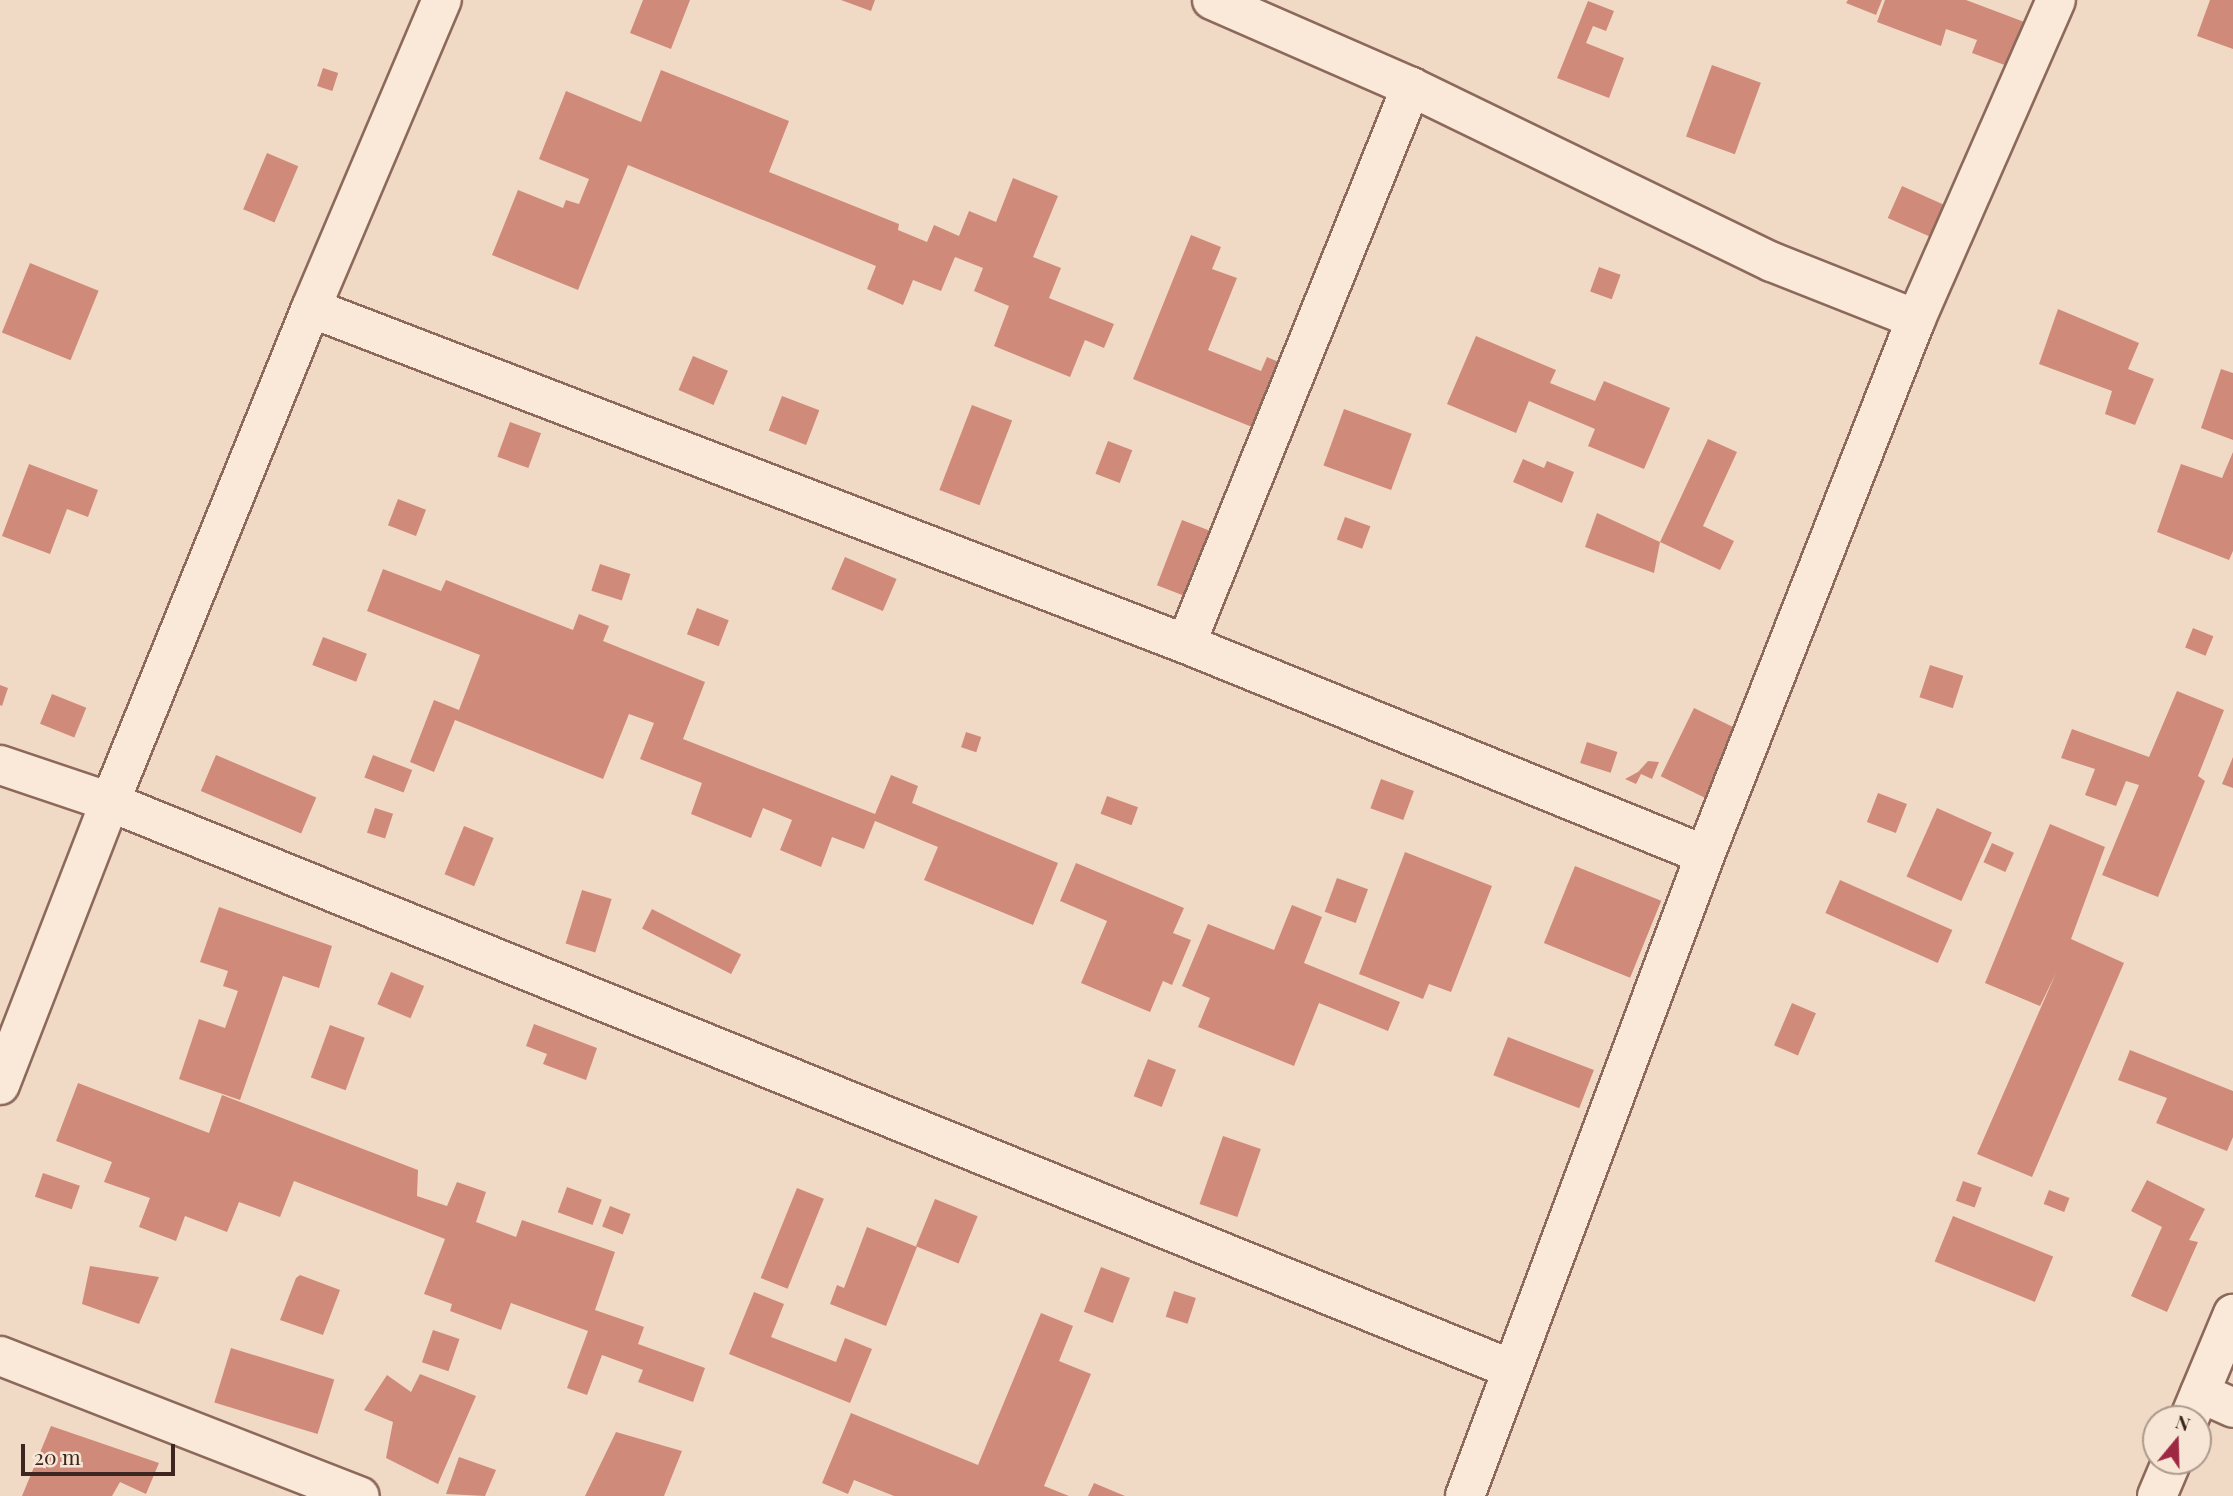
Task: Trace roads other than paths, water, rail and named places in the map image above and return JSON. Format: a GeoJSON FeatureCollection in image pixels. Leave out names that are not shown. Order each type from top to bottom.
{"type":"FeatureCollection","features":[{"type":"Feature","properties":{"kind":"street"},"geometry":{"type":"LineString","coordinates":[[0,1085],[110,802],[311,308],[442,0]]}},
{"type":"Feature","properties":{"kind":"street"},"geometry":{"type":"LineString","coordinates":[[1212,0],[1411,87],[1772,262],[1916,319]]}},
{"type":"Feature","properties":{"kind":"street"},"geometry":{"type":"LineString","coordinates":[[1465,1496],[1705,855],[1916,319],[2056,0]]}},
{"type":"Feature","properties":{"kind":"street"},"geometry":{"type":"LineString","coordinates":[[1186,643],[1411,87]]}},
{"type":"Feature","properties":{"kind":"street"},"geometry":{"type":"LineString","coordinates":[[311,308],[1186,643],[1705,855]]}},
{"type":"Feature","properties":{"kind":"street"},"geometry":{"type":"LineString","coordinates":[[0,765],[110,802],[1511,1369]]}},
{"type":"Feature","properties":{"kind":"street"},"geometry":{"type":"LineString","coordinates":[[2208,1405],[2233,1314]]}},
{"type":"Feature","properties":{"kind":"street"},"geometry":{"type":"LineString","coordinates":[[0,1356],[360,1496]]}},
{"type":"Feature","properties":{"kind":"street"},"geometry":{"type":"LineString","coordinates":[[2157,1496],[2166,1475]]}}]}
